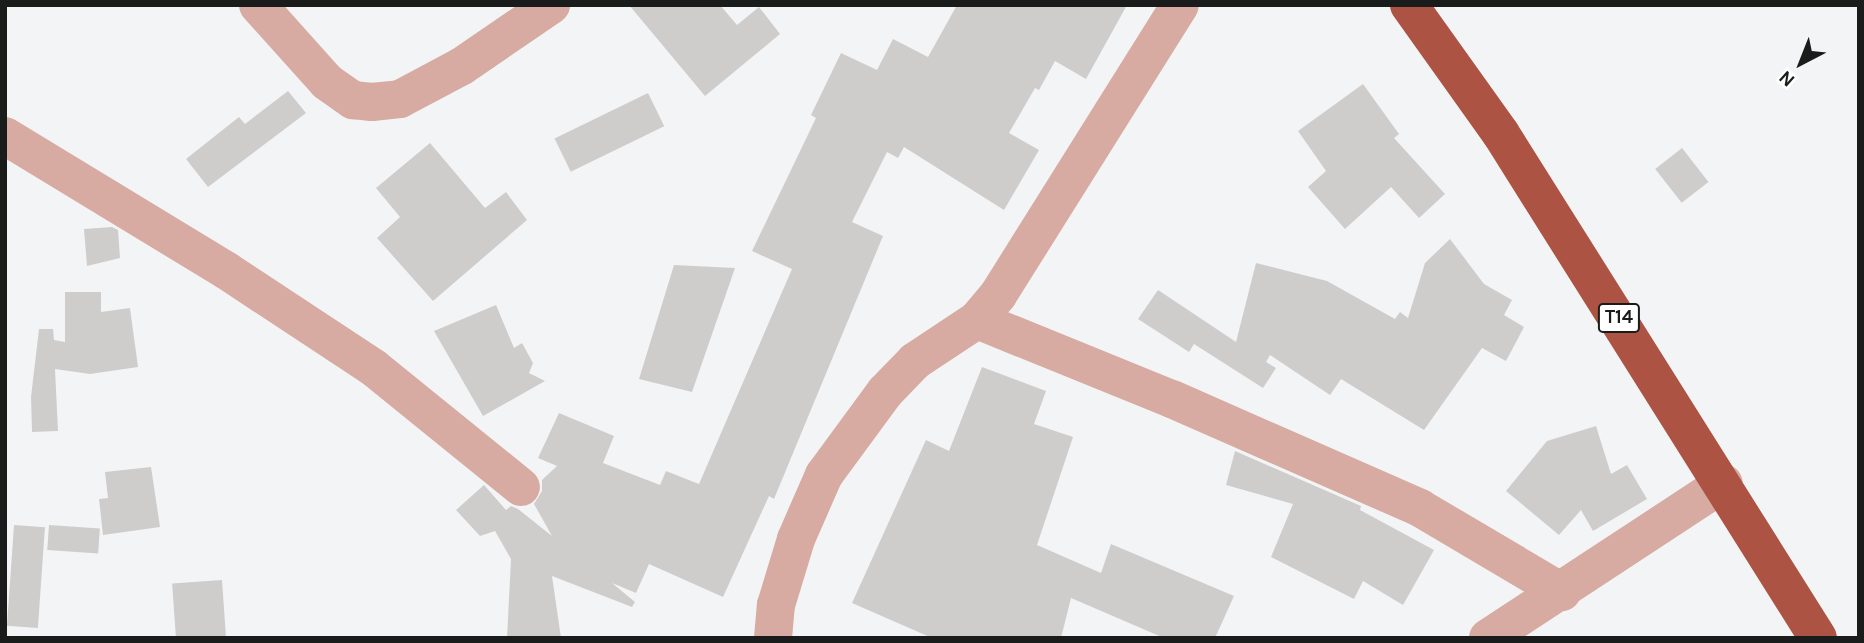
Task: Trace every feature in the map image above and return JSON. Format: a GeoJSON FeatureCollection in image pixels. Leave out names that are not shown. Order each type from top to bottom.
{"type":"FeatureCollection","features":[{"type":"Feature","properties":{"kind":"highway","name":"T14"},"geometry":{"type":"LineString","coordinates":[[1409,5],[1501,134],[1724,483],[1818,638]]}},
{"type":"Feature","properties":{"kind":"street"},"geometry":{"type":"LineString","coordinates":[[258,5],[327,82],[353,100],[372,102],[400,99],[463,66],[551,5]]}},
{"type":"Feature","properties":{"kind":"street"},"geometry":{"type":"LineString","coordinates":[[774,638],[776,605],[796,539],[824,475],[885,392],[915,361],[977,320],[998,295],[1180,5]]}},
{"type":"Feature","properties":{"kind":"street"},"geometry":{"type":"LineString","coordinates":[[5,136],[227,271],[374,368],[521,487]]}},
{"type":"Feature","properties":{"kind":"street"},"geometry":{"type":"LineString","coordinates":[[977,320],[1172,399],[1420,508],[1562,592]]}},
{"type":"Feature","properties":{"kind":"street"},"geometry":{"type":"LineString","coordinates":[[1488,638],[1562,592],[1724,483]]}},
{"type":"Feature","properties":{"kind":"building"},"geometry":{"type":"Polygon","coordinates":[[[629,5],[720,5],[737,25],[759,7],[780,34],[705,96],[629,5]]]}},
{"type":"Feature","properties":{"kind":"building"},"geometry":{"type":"Polygon","coordinates":[[[957,5],[1127,5],[1086,79],[1055,61],[1039,90],[1035,88],[1009,133],[1039,150],[1004,210],[904,147],[898,158],[887,152],[852,222],[883,236],[774,499],[769,496],[723,597],[649,564],[636,593],[612,583],[635,602],[632,607],[552,576],[561,638],[507,638],[511,559],[495,531],[480,536],[456,510],[484,485],[506,510],[511,506],[518,509],[552,536],[534,504],[542,491],[542,480],[557,466],[538,458],[559,413],[614,436],[603,463],[660,485],[666,471],[699,484],[792,269],[752,251],[816,118],[811,115],[841,53],[877,70],[893,39],[928,57],[957,5]]]}},
{"type":"Feature","properties":{"kind":"building"},"geometry":{"type":"Polygon","coordinates":[[[1363,84],[1399,134],[1394,138],[1445,194],[1419,218],[1391,187],[1345,229],[1308,187],[1326,171],[1298,131],[1363,84]]]}},
{"type":"Feature","properties":{"kind":"building"},"geometry":{"type":"Polygon","coordinates":[[[288,91],[306,113],[208,187],[186,159],[239,117],[245,124],[288,91]]]}},
{"type":"Feature","properties":{"kind":"building"},"geometry":{"type":"Polygon","coordinates":[[[648,93],[664,126],[571,172],[555,139],[648,93]]]}},
{"type":"Feature","properties":{"kind":"building"},"geometry":{"type":"Polygon","coordinates":[[[430,143],[485,208],[506,192],[527,220],[433,301],[377,238],[400,217],[376,188],[430,143]]]}},
{"type":"Feature","properties":{"kind":"building"},"geometry":{"type":"Polygon","coordinates":[[[1682,148],[1708,182],[1682,203],[1655,169],[1682,148]]]}},
{"type":"Feature","properties":{"kind":"building"},"geometry":{"type":"Polygon","coordinates":[[[112,227],[118,230],[120,258],[87,266],[84,229],[112,227]]]}},
{"type":"Feature","properties":{"kind":"building"},"geometry":{"type":"Polygon","coordinates":[[[1450,239],[1484,284],[1512,300],[1504,315],[1524,327],[1506,361],[1482,348],[1424,430],[1341,379],[1330,395],[1270,355],[1266,362],[1276,368],[1263,388],[1194,344],[1189,352],[1138,319],[1158,290],[1236,342],[1256,263],[1327,281],[1395,319],[1400,312],[1408,318],[1425,263],[1450,239]]]}},
{"type":"Feature","properties":{"kind":"building"},"geometry":{"type":"Polygon","coordinates":[[[674,265],[735,268],[692,392],[639,379],[674,265]]]}},
{"type":"Feature","properties":{"kind":"building"},"geometry":{"type":"Polygon","coordinates":[[[65,292],[101,292],[101,312],[130,308],[138,367],[90,374],[55,369],[58,431],[32,432],[31,397],[39,329],[53,329],[54,340],[65,342],[65,292]]]}},
{"type":"Feature","properties":{"kind":"building"},"geometry":{"type":"Polygon","coordinates":[[[496,305],[514,348],[522,343],[533,363],[529,373],[545,381],[483,416],[434,331],[496,305]]]}},
{"type":"Feature","properties":{"kind":"building"},"geometry":{"type":"Polygon","coordinates":[[[982,367],[1046,391],[1034,424],[1073,437],[1037,545],[1101,573],[1111,544],[1234,596],[1215,638],[1164,638],[1071,598],[1061,638],[932,638],[852,603],[926,440],[949,451],[982,367]]]}},
{"type":"Feature","properties":{"kind":"building"},"geometry":{"type":"Polygon","coordinates":[[[1596,426],[1611,474],[1627,465],[1647,499],[1593,531],[1581,510],[1559,535],[1506,491],[1547,441],[1596,426]]]}},
{"type":"Feature","properties":{"kind":"building"},"geometry":{"type":"Polygon","coordinates":[[[1235,451],[1361,506],[1360,510],[1434,550],[1403,605],[1363,581],[1354,599],[1271,557],[1293,504],[1226,485],[1235,451]]]}},
{"type":"Feature","properties":{"kind":"building"},"geometry":{"type":"Polygon","coordinates":[[[151,467],[160,527],[103,535],[99,499],[108,498],[105,472],[151,467]]]}},
{"type":"Feature","properties":{"kind":"building"},"geometry":{"type":"Polygon","coordinates":[[[14,525],[45,527],[38,628],[7,626],[14,525]]]}},
{"type":"Feature","properties":{"kind":"building"},"geometry":{"type":"Polygon","coordinates":[[[49,525],[100,529],[98,553],[47,550],[49,525]]]}},
{"type":"Feature","properties":{"kind":"building"},"geometry":{"type":"Polygon","coordinates":[[[222,580],[226,638],[176,638],[172,583],[222,580]]]}}]}
